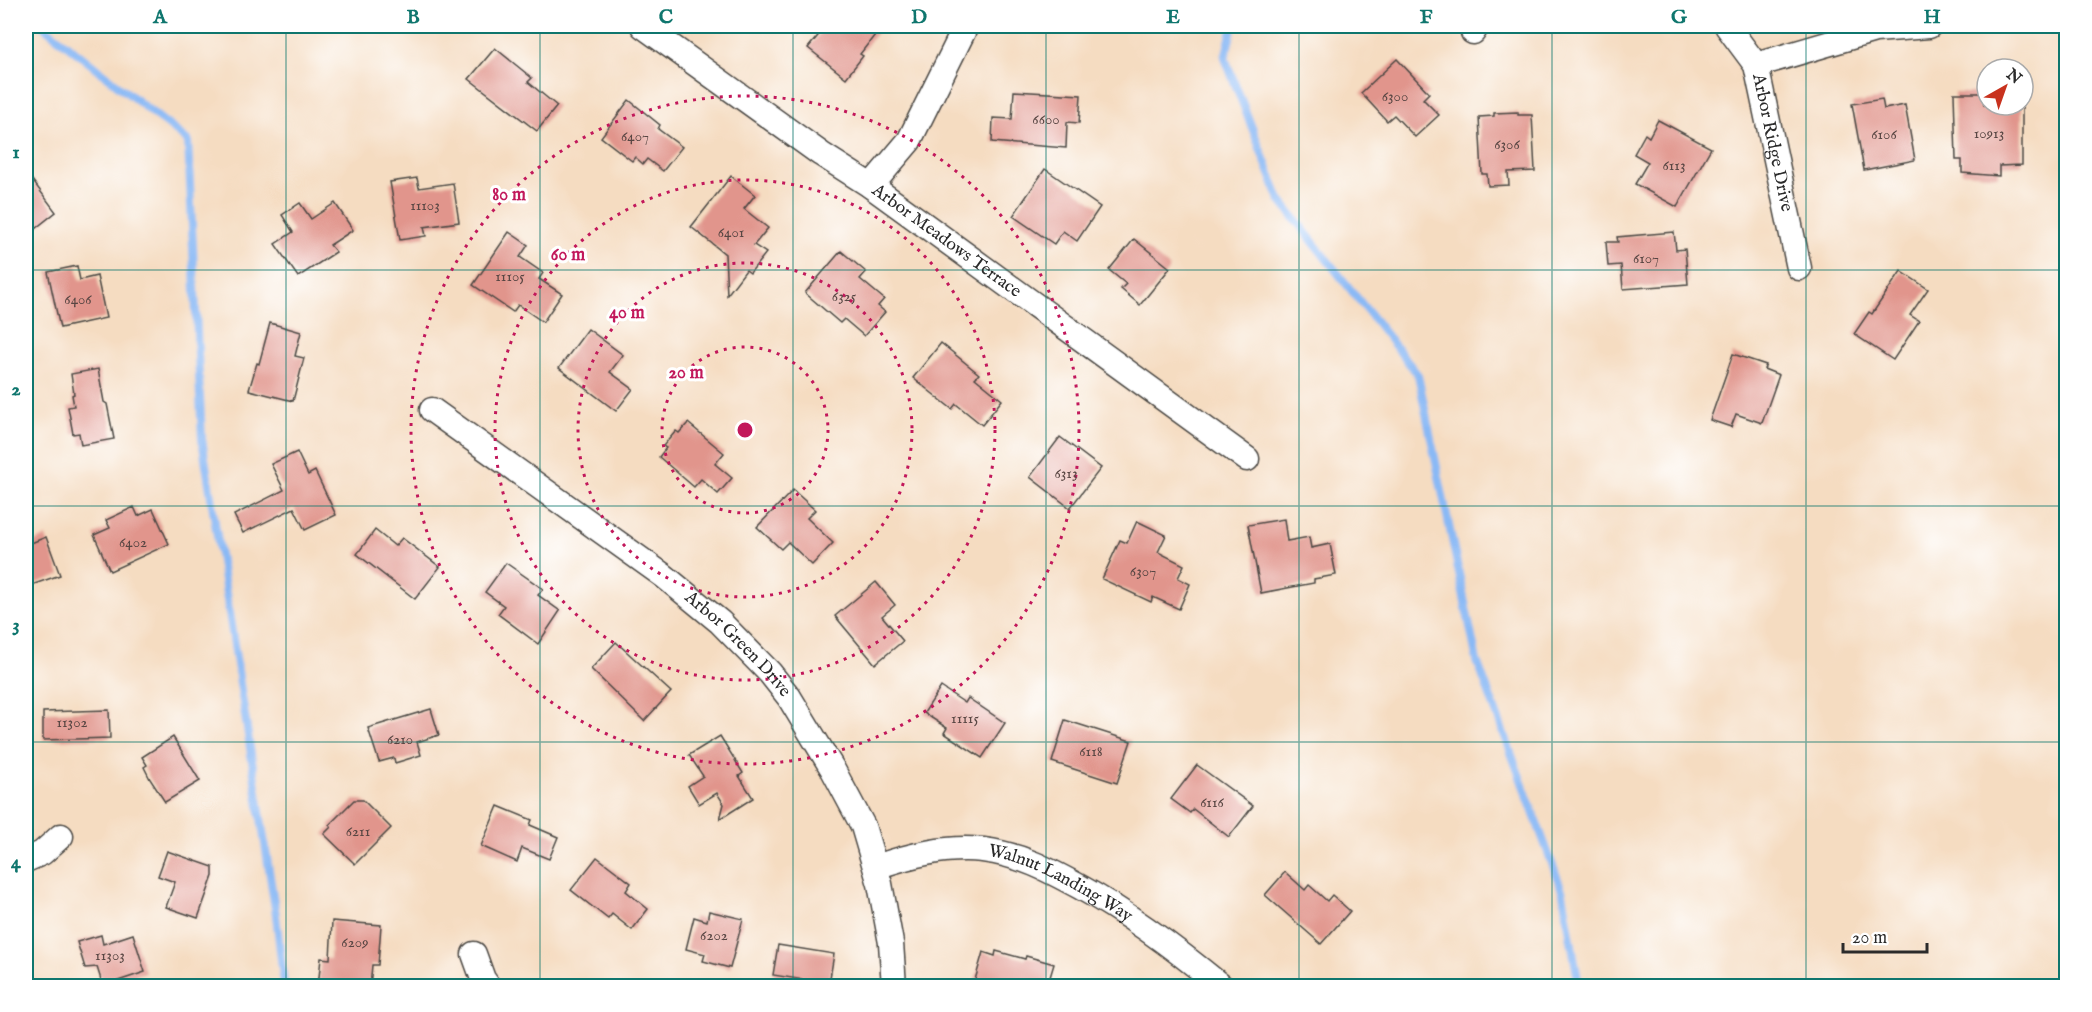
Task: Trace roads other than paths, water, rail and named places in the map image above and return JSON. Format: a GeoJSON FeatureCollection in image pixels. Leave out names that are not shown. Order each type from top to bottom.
{"type":"FeatureCollection","features":[{"type":"Feature","properties":{"kind":"street","name":"Arbor Meadows Terrace"},"geometry":{"type":"LineString","coordinates":[[643,26],[821,154],[871,186],[1247,459]]}},
{"type":"Feature","properties":{"kind":"street"},"geometry":{"type":"LineString","coordinates":[[871,186],[909,141],[966,26]]}},
{"type":"Feature","properties":{"kind":"street","name":"Arbor Ridge Drive"},"geometry":{"type":"LineString","coordinates":[[1727,26],[1756,65],[1799,268]]}},
{"type":"Feature","properties":{"kind":"street"},"geometry":{"type":"LineString","coordinates":[[1756,65],[1875,30],[1929,26]]}},
{"type":"Feature","properties":{"kind":"street","name":"Arbor Green Drive"},"geometry":{"type":"LineString","coordinates":[[432,410],[664,576],[720,621],[770,673],[789,697],[832,768],[863,826],[876,867],[891,943],[894,987]]}},
{"type":"Feature","properties":{"kind":"street"},"geometry":{"type":"LineString","coordinates":[[26,860],[42,853],[61,836]]}},
{"type":"Feature","properties":{"kind":"street","name":"Walnut Landing Way"},"geometry":{"type":"LineString","coordinates":[[876,867],[912,855],[943,850],[981,850],[1019,857],[1039,865],[1114,906],[1173,946],[1221,987]]}},
{"type":"Feature","properties":{"kind":"street"},"geometry":{"type":"LineString","coordinates":[[474,954],[488,987]]}},
{"type":"Feature","properties":{"kind":"waterway"},"geometry":{"type":"LineString","coordinates":[[43,26],[188,141],[202,439],[276,915],[284,986]]}},
{"type":"Feature","properties":{"kind":"waterway"},"geometry":{"type":"LineString","coordinates":[[1233,26],[1225,58],[1280,200],[1418,375],[1477,661],[1563,893],[1579,986]]}}]}
